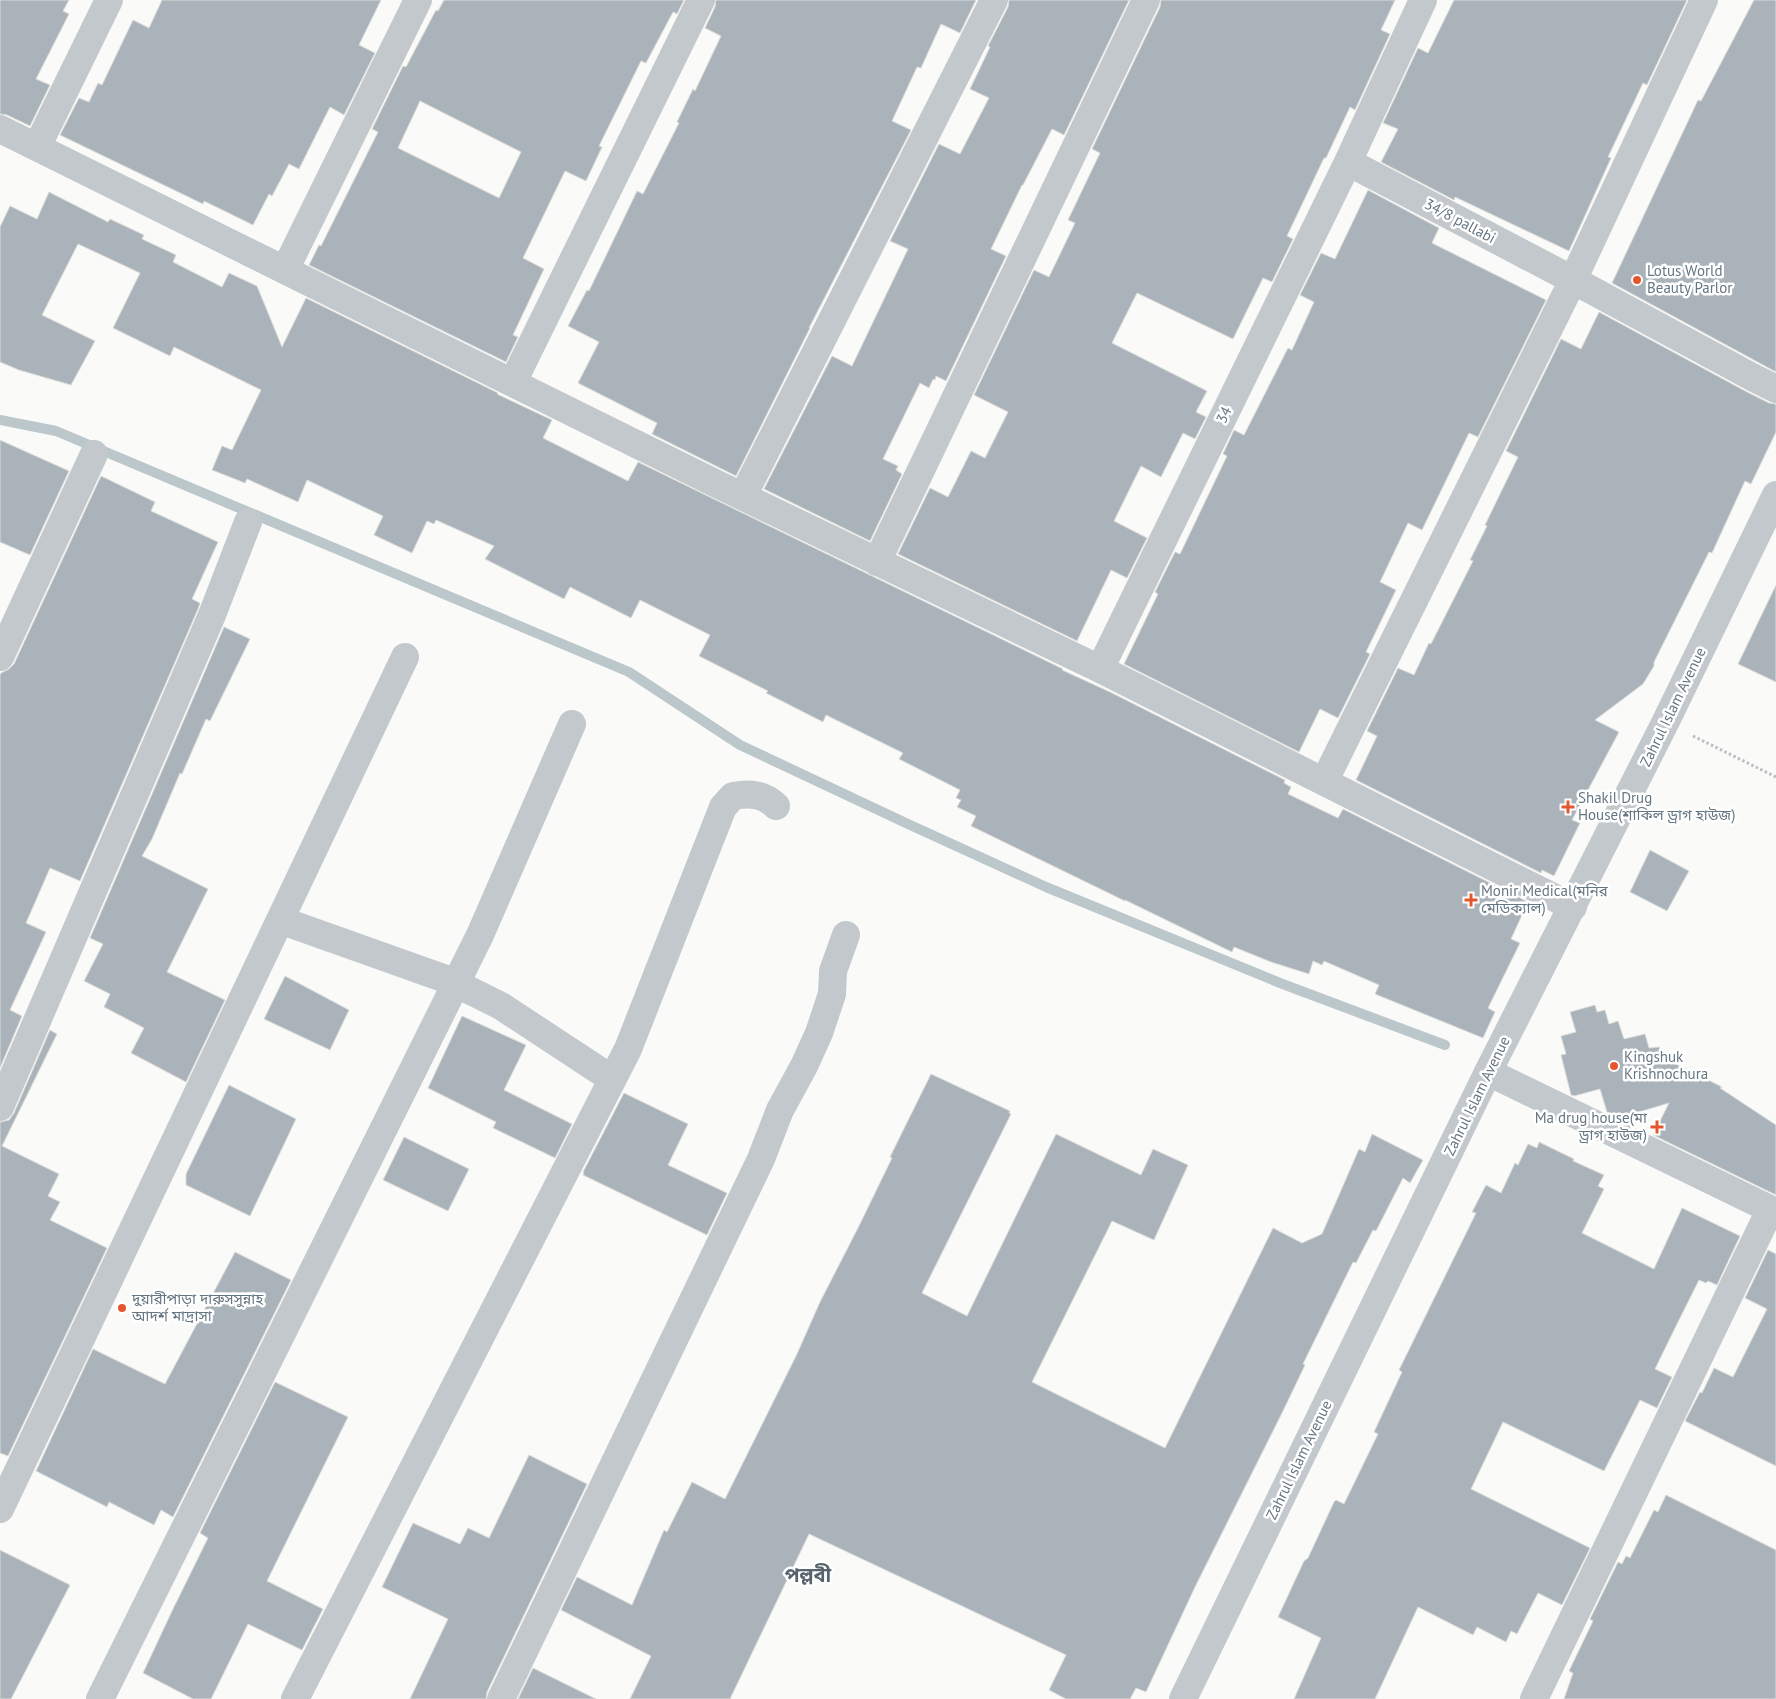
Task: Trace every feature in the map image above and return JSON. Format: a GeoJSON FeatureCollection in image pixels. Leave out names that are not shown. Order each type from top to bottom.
{"type":"FeatureCollection","features":[{"type":"Feature","properties":{"kind":"street"},"geometry":{"type":"LineString","coordinates":[[37,147],[110,0]]}},
{"type":"Feature","properties":{"kind":"street"},"geometry":{"type":"LineString","coordinates":[[286,270],[418,0]]}},
{"type":"Feature","properties":{"kind":"street"},"geometry":{"type":"LineString","coordinates":[[512,382],[701,0]]}},
{"type":"Feature","properties":{"kind":"street"},"geometry":{"type":"LineString","coordinates":[[743,496],[994,0]]}},
{"type":"Feature","properties":{"kind":"street"},"geometry":{"type":"LineString","coordinates":[[877,562],[1146,0]]}},
{"type":"Feature","properties":{"kind":"street","name":"34"},"geometry":{"type":"LineString","coordinates":[[1100,668],[1348,162],[1423,0]]}},
{"type":"Feature","properties":{"kind":"street"},"geometry":{"type":"LineString","coordinates":[[1324,782],[1572,280],[1704,0]]}},
{"type":"Feature","properties":{"kind":"street"},"geometry":{"type":"LineString","coordinates":[[0,129],[877,562],[1100,668],[1573,907]]}},
{"type":"Feature","properties":{"kind":"street","name":"34/8 pallabi"},"geometry":{"type":"LineString","coordinates":[[1348,162],[1776,388]]}},
{"type":"Feature","properties":{"kind":"street"},"geometry":{"type":"LineString","coordinates":[[0,657],[94,454]]}},
{"type":"Feature","properties":{"kind":"street","name":"Zahrul Islam Avenue"},"geometry":{"type":"LineString","coordinates":[[1183,1699],[1488,1072],[1665,723],[1776,495]]}},
{"type":"Feature","properties":{"kind":"street"},"geometry":{"type":"LineString","coordinates":[[0,1107],[6,1078],[212,616],[248,522]]}},
{"type":"Feature","properties":{"kind":"street"},"geometry":{"type":"LineString","coordinates":[[0,1509],[405,657]]}},
{"type":"Feature","properties":{"kind":"street"},"geometry":{"type":"LineString","coordinates":[[100,1699],[480,935],[572,724]]}},
{"type":"Feature","properties":{"kind":"street"},"geometry":{"type":"LineString","coordinates":[[295,1699],[628,1048],[723,807],[733,796],[752,794],[768,798],[776,806]]}},
{"type":"Feature","properties":{"kind":"street"},"geometry":{"type":"LineString","coordinates":[[280,920],[456,984],[501,1006],[612,1080]]}},
{"type":"Feature","properties":{"kind":"street"},"geometry":{"type":"LineString","coordinates":[[501,1699],[760,1159],[780,1110],[804,1066],[819,1033],[832,994],[833,972],[846,935]]}},
{"type":"Feature","properties":{"kind":"street"},"geometry":{"type":"LineString","coordinates":[[1488,1072],[1773,1211],[1534,1699]]}},
{"type":"Feature","properties":{"kind":"path"},"geometry":{"type":"LineString","coordinates":[[1665,723],[1776,777]]}},
{"type":"Feature","properties":{"kind":"building"},"geometry":{"type":"Polygon","coordinates":[[[0,0],[69,0],[63,11],[69,14],[36,79],[50,85],[30,126],[7,115],[0,114],[0,0]]]}},
{"type":"Feature","properties":{"kind":"building"},"geometry":{"type":"Polygon","coordinates":[[[162,0],[381,0],[359,45],[375,53],[344,115],[330,107],[299,169],[289,164],[272,196],[269,194],[253,225],[204,201],[203,204],[60,135],[79,98],[89,102],[98,83],[102,85],[133,20],[149,28],[162,0]]]}},
{"type":"Feature","properties":{"kind":"building"},"geometry":{"type":"Polygon","coordinates":[[[444,0],[684,0],[677,14],[673,12],[646,63],[641,61],[599,146],[602,147],[586,181],[565,171],[523,258],[544,269],[513,335],[518,337],[506,362],[309,265],[319,245],[321,246],[378,132],[372,129],[403,66],[406,67],[436,10],[438,11],[444,0]],[[420,101],[398,148],[499,198],[521,152],[420,101]]]}},
{"type":"Feature","properties":{"kind":"building"},"geometry":{"type":"Polygon","coordinates":[[[716,0],[976,0],[960,33],[941,24],[921,68],[917,67],[892,121],[911,130],[809,328],[736,476],[652,434],[657,423],[578,383],[599,342],[568,326],[587,290],[589,291],[637,191],[643,194],[679,123],[677,122],[693,89],[695,91],[721,36],[705,28],[715,7],[716,0]]]}},
{"type":"Feature","properties":{"kind":"building"},"geometry":{"type":"Polygon","coordinates":[[[1009,0],[1129,0],[1064,135],[1052,129],[991,249],[1006,256],[946,381],[936,376],[929,388],[920,383],[883,459],[898,466],[896,470],[902,474],[870,541],[764,489],[832,356],[852,366],[908,249],[890,241],[939,144],[960,154],[989,98],[970,89],[990,47],[988,46],[1008,7],[1009,0]]]}},
{"type":"Feature","properties":{"kind":"building"},"geometry":{"type":"Polygon","coordinates":[[[1161,0],[1395,0],[1381,30],[1390,34],[1355,110],[1350,107],[1326,158],[1324,158],[1287,236],[1293,239],[1272,282],[1263,278],[1233,339],[1137,293],[1112,343],[1207,391],[1196,412],[1206,417],[1195,439],[1183,433],[1161,477],[1141,466],[1114,521],[1147,538],[1127,578],[1111,570],[1077,641],[898,554],[930,488],[948,497],[971,451],[985,458],[1008,412],[974,395],[1034,270],[1049,277],[1075,223],[1068,220],[1100,153],[1092,149],[1160,7],[1161,0]]]}},
{"type":"Feature","properties":{"kind":"building"},"geometry":{"type":"Polygon","coordinates":[[[1454,0],[1687,0],[1647,85],[1643,83],[1608,157],[1611,158],[1569,251],[1455,197],[1454,200],[1381,162],[1398,129],[1383,123],[1418,48],[1428,53],[1454,0]]]}},
{"type":"Feature","properties":{"kind":"building"},"geometry":{"type":"Polygon","coordinates":[[[1754,0],[1776,0],[1776,372],[1612,283],[1698,100],[1701,101],[1754,0]]]}},
{"type":"Feature","properties":{"kind":"building"},"geometry":{"type":"Polygon","coordinates":[[[1368,190],[1439,228],[1432,243],[1546,300],[1478,437],[1469,433],[1422,530],[1408,523],[1380,582],[1396,590],[1366,652],[1370,654],[1338,718],[1320,709],[1299,752],[1124,664],[1158,594],[1155,592],[1175,552],[1180,554],[1227,456],[1223,454],[1234,430],[1244,435],[1288,348],[1292,350],[1314,302],[1300,295],[1321,253],[1335,259],[1368,190]]]}},
{"type":"Feature","properties":{"kind":"building"},"geometry":{"type":"Polygon","coordinates":[[[49,192],[108,222],[110,219],[144,235],[142,239],[176,255],[173,262],[222,287],[229,273],[257,286],[282,347],[306,298],[552,420],[543,438],[628,481],[638,462],[1110,692],[1285,780],[1284,783],[1291,787],[1288,794],[1338,818],[1343,809],[1528,902],[1511,939],[1520,943],[1488,1008],[1495,1012],[1483,1038],[1375,994],[1379,985],[1324,961],[1322,965],[1313,961],[1309,974],[1271,962],[1234,947],[1232,952],[971,826],[976,816],[957,807],[961,800],[956,798],[960,790],[899,759],[903,753],[826,715],[823,722],[766,693],[768,691],[699,656],[710,635],[640,600],[631,618],[570,587],[564,599],[485,559],[494,546],[436,520],[434,524],[427,521],[412,553],[374,535],[383,516],[307,480],[298,502],[247,479],[245,483],[212,470],[222,446],[232,450],[261,390],[174,347],[170,356],[113,328],[140,273],[78,244],[42,315],[95,341],[71,385],[19,370],[0,362],[0,227],[10,206],[37,219],[49,192]]]}},
{"type":"Feature","properties":{"kind":"building"},"geometry":{"type":"Polygon","coordinates":[[[1599,312],[1747,392],[1769,403],[1776,404],[1776,432],[1751,484],[1745,481],[1712,553],[1709,552],[1654,662],[1654,666],[1643,684],[1595,720],[1619,732],[1572,820],[1580,823],[1554,876],[1542,870],[1541,873],[1356,780],[1377,736],[1367,731],[1398,668],[1414,675],[1473,561],[1470,560],[1487,526],[1485,525],[1518,457],[1506,451],[1561,339],[1581,349],[1599,312]]]}},
{"type":"Feature","properties":{"kind":"building"},"geometry":{"type":"Polygon","coordinates":[[[0,440],[69,471],[30,555],[0,542],[0,440]]]}},
{"type":"Feature","properties":{"kind":"building"},"geometry":{"type":"Polygon","coordinates":[[[101,476],[155,502],[151,511],[218,542],[192,599],[200,603],[198,609],[80,881],[50,868],[26,923],[46,932],[10,1010],[22,1016],[0,1068],[0,675],[14,664],[101,476]]]}},
{"type":"Feature","properties":{"kind":"building"},"geometry":{"type":"Polygon","coordinates":[[[1776,585],[1776,682],[1738,664],[1776,585]]]}},
{"type":"Feature","properties":{"kind":"building"},"geometry":{"type":"Polygon","coordinates":[[[224,627],[250,639],[210,721],[206,719],[182,774],[180,773],[152,839],[142,856],[208,889],[167,972],[225,1000],[186,1082],[131,1053],[144,1028],[104,1007],[110,994],[84,981],[103,944],[90,938],[224,627]]]}},
{"type":"Feature","properties":{"kind":"building"},"geometry":{"type":"Polygon","coordinates":[[[1650,850],[1689,871],[1667,911],[1630,892],[1650,850]]]}},
{"type":"Feature","properties":{"kind":"building"},"geometry":{"type":"Polygon","coordinates":[[[285,976],[349,1010],[330,1050],[264,1019],[285,976]]]}},
{"type":"Feature","properties":{"kind":"building"},"geometry":{"type":"Polygon","coordinates":[[[1595,1005],[1597,1012],[1605,1010],[1609,1024],[1618,1021],[1624,1039],[1645,1034],[1649,1048],[1659,1047],[1664,1058],[1722,1087],[1720,1088],[1776,1125],[1776,1195],[1653,1135],[1669,1103],[1619,1118],[1607,1112],[1600,1089],[1574,1096],[1571,1095],[1561,1055],[1566,1054],[1561,1036],[1576,1032],[1570,1012],[1595,1005]]]}},
{"type":"Feature","properties":{"kind":"building"},"geometry":{"type":"Polygon","coordinates":[[[462,1016],[526,1045],[504,1090],[572,1124],[555,1158],[493,1128],[496,1122],[428,1088],[462,1016]]]}},
{"type":"Feature","properties":{"kind":"building"},"geometry":{"type":"Polygon","coordinates":[[[50,1030],[57,1034],[2,1146],[59,1174],[48,1196],[60,1202],[50,1220],[107,1248],[8,1456],[0,1453],[0,1122],[9,1120],[14,1113],[50,1030]]]}},
{"type":"Feature","properties":{"kind":"building"},"geometry":{"type":"Polygon","coordinates":[[[931,1074],[1010,1111],[1009,1113],[1011,1114],[922,1293],[967,1316],[1056,1134],[1141,1175],[1153,1149],[1188,1165],[1154,1240],[1112,1221],[1032,1382],[1165,1448],[1273,1228],[1302,1243],[1322,1234],[1359,1149],[1365,1152],[1372,1134],[1423,1160],[1410,1183],[1403,1178],[1376,1231],[1373,1230],[1356,1263],[1353,1262],[1303,1364],[1305,1365],[1283,1411],[1195,1587],[1146,1692],[1136,1688],[1130,1699],[1066,1699],[1049,1690],[1066,1655],[809,1534],[730,1699],[630,1699],[651,1656],[561,1610],[577,1577],[632,1605],[664,1530],[667,1532],[692,1482],[725,1499],[797,1354],[820,1302],[859,1226],[892,1158],[890,1157],[931,1074]]]}},
{"type":"Feature","properties":{"kind":"building"},"geometry":{"type":"Polygon","coordinates":[[[229,1085],[296,1119],[250,1216],[186,1185],[186,1174],[229,1085]]]}},
{"type":"Feature","properties":{"kind":"building"},"geometry":{"type":"Polygon","coordinates":[[[624,1093],[688,1124],[668,1165],[727,1193],[707,1235],[583,1175],[624,1093]]]}},
{"type":"Feature","properties":{"kind":"building"},"geometry":{"type":"Polygon","coordinates":[[[404,1137],[469,1169],[448,1211],[383,1180],[404,1137]]]}},
{"type":"Feature","properties":{"kind":"building"},"geometry":{"type":"Polygon","coordinates":[[[1539,1142],[1574,1159],[1573,1161],[1604,1175],[1598,1186],[1604,1189],[1582,1233],[1654,1269],[1682,1208],[1740,1236],[1717,1285],[1699,1280],[1655,1369],[1672,1377],[1657,1408],[1640,1400],[1604,1471],[1503,1422],[1471,1489],[1590,1548],[1562,1605],[1538,1593],[1517,1634],[1511,1631],[1506,1642],[1477,1627],[1473,1635],[1418,1607],[1375,1699],[1294,1699],[1321,1638],[1278,1617],[1334,1502],[1336,1500],[1344,1504],[1378,1434],[1374,1432],[1402,1372],[1399,1370],[1476,1213],[1472,1212],[1486,1185],[1501,1193],[1515,1163],[1518,1165],[1528,1144],[1537,1148],[1539,1142]]]}},
{"type":"Feature","properties":{"kind":"building"},"geometry":{"type":"Polygon","coordinates":[[[1768,1250],[1776,1254],[1776,1466],[1685,1421],[1714,1368],[1733,1377],[1767,1309],[1745,1298],[1768,1250]]]}},
{"type":"Feature","properties":{"kind":"building"},"geometry":{"type":"Polygon","coordinates":[[[235,1252],[291,1280],[173,1517],[161,1510],[154,1525],[109,1502],[107,1507],[36,1471],[93,1349],[165,1384],[235,1252]]]}},
{"type":"Feature","properties":{"kind":"building"},"geometry":{"type":"Polygon","coordinates":[[[275,1382],[348,1417],[267,1581],[323,1609],[302,1650],[248,1624],[211,1699],[193,1699],[143,1673],[208,1538],[200,1533],[275,1382]]]}},
{"type":"Feature","properties":{"kind":"building"},"geometry":{"type":"Polygon","coordinates":[[[529,1455],[587,1484],[487,1692],[486,1699],[410,1699],[448,1619],[382,1587],[413,1523],[460,1544],[468,1528],[489,1538],[529,1455]]]}},
{"type":"Feature","properties":{"kind":"building"},"geometry":{"type":"Polygon","coordinates":[[[1666,1495],[1776,1550],[1776,1699],[1564,1699],[1573,1673],[1569,1671],[1593,1621],[1590,1619],[1618,1562],[1622,1564],[1626,1556],[1630,1558],[1654,1510],[1658,1512],[1666,1495]]]}},
{"type":"Feature","properties":{"kind":"building"},"geometry":{"type":"Polygon","coordinates":[[[0,1550],[70,1585],[11,1699],[0,1699],[0,1550]]]}},
{"type":"Feature","properties":{"kind":"building"},"geometry":{"type":"Polygon","coordinates":[[[533,1668],[596,1699],[518,1699],[533,1668]]]}},
{"type":"Feature","properties":{"kind":"waterway"},"geometry":{"type":"LineString","coordinates":[[0,420],[56,431],[629,672],[740,745],[908,824],[1046,887],[1280,983],[1445,1045]]}},
{"type":"Feature","properties":{"kind":"place","name":"Lotus World Beauty Parlor"},"geometry":{"type":"Point","coordinates":[1637,280]}},
{"type":"Feature","properties":{"kind":"place","name":"Shakil Drug House(শাকিল ড্রাগ হাউজ)"},"geometry":{"type":"Point","coordinates":[1568,807]}},
{"type":"Feature","properties":{"kind":"place","name":"Monir Medical(মনির মেডিক্যাল)"},"geometry":{"type":"Point","coordinates":[1471,900]}},
{"type":"Feature","properties":{"kind":"place","name":"Kingshuk Krishnochura"},"geometry":{"type":"Point","coordinates":[1614,1066]}},
{"type":"Feature","properties":{"kind":"place","name":"Ma drug house(মা ড্রাগ হাউজ)"},"geometry":{"type":"Point","coordinates":[1657,1127]}},
{"type":"Feature","properties":{"kind":"place","name":"দুয়ারীপাড়া দারুসসুন্নাহ আদর্শ মাদ্রাসা"},"geometry":{"type":"Point","coordinates":[122,1308]}},
{"type":"Feature","properties":{"kind":"district","name":"পল্লবী"},"geometry":{"type":"Point","coordinates":[808,1575]}}]}
